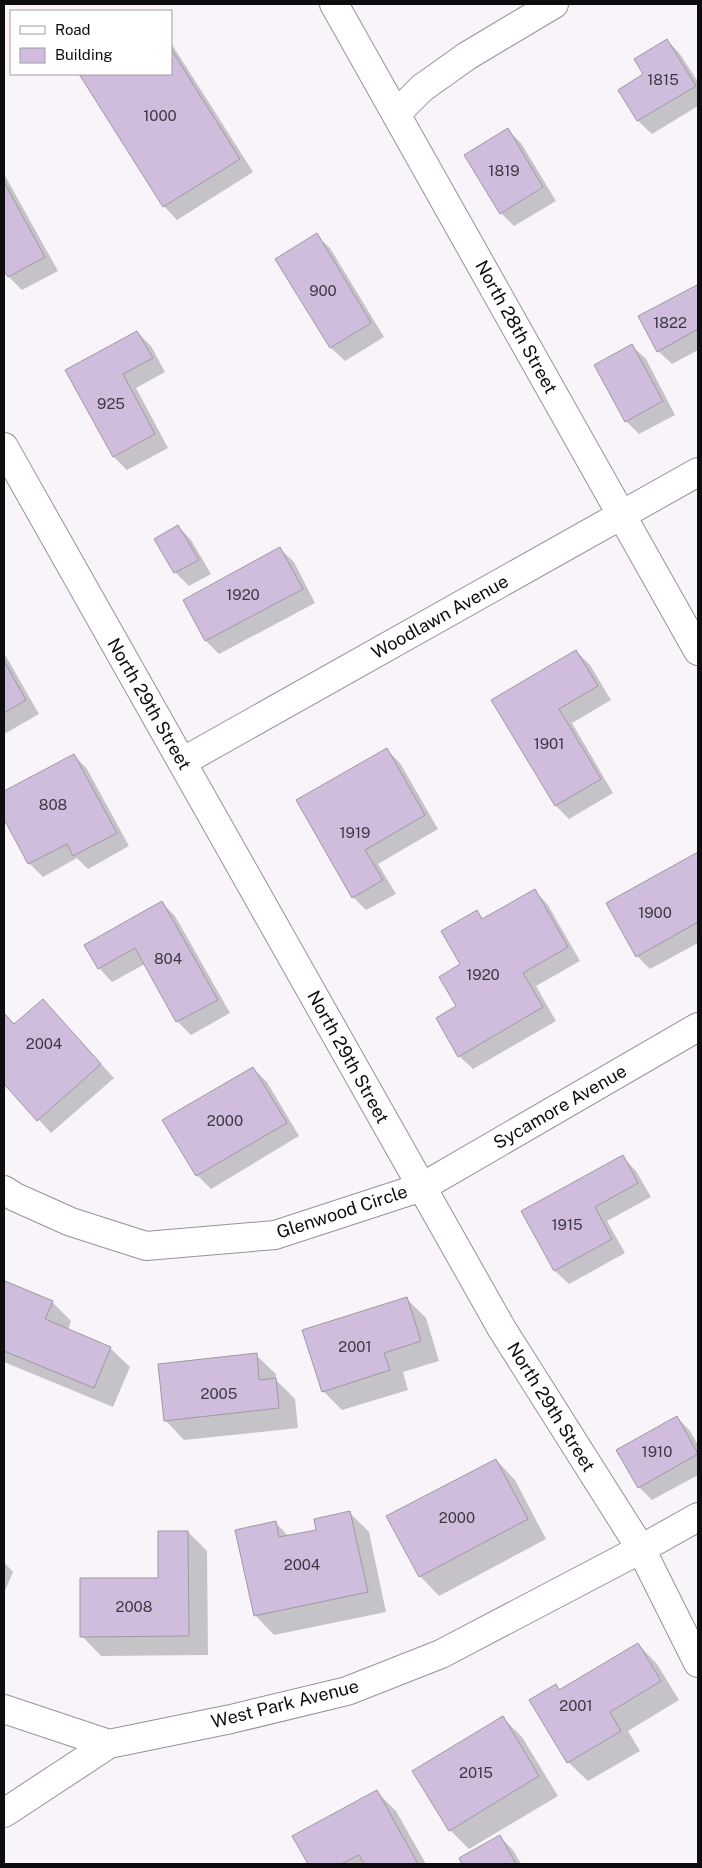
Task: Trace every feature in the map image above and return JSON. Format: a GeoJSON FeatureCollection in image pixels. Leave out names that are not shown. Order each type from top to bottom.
{"type":"FeatureCollection","features":[{"type":"Feature","properties":{"kind":"street","name":"North 28th Street"},"geometry":{"type":"LineString","coordinates":[[334,4],[698,651]]}},
{"type":"Feature","properties":{"kind":"street"},"geometry":{"type":"LineString","coordinates":[[396,114],[422,88],[467,56],[554,4]]}},
{"type":"Feature","properties":{"kind":"street","name":"North 29th Street"},"geometry":{"type":"LineString","coordinates":[[4,447],[502,1329],[641,1549],[698,1663]]}},
{"type":"Feature","properties":{"kind":"street","name":"Woodlawn Avenue"},"geometry":{"type":"LineString","coordinates":[[182,762],[698,472]]}},
{"type":"Feature","properties":{"kind":"street","name":"Sycamore Avenue"},"geometry":{"type":"LineString","coordinates":[[422,1187],[698,1027]]}},
{"type":"Feature","properties":{"kind":"street","name":"Glenwood Circle"},"geometry":{"type":"LineString","coordinates":[[4,1190],[14,1198],[71,1222],[146,1246],[275,1235],[422,1187]]}},
{"type":"Feature","properties":{"kind":"street","name":"West Park Avenue"},"geometry":{"type":"LineString","coordinates":[[4,1813],[109,1744],[231,1719],[347,1691],[441,1654],[698,1517]]}},
{"type":"Feature","properties":{"kind":"street"},"geometry":{"type":"LineString","coordinates":[[4,1710],[109,1744]]}},
{"type":"Feature","properties":{"kind":"building"},"geometry":{"type":"Polygon","coordinates":[[[667,39],[696,86],[637,121],[618,90],[643,74],[634,59],[667,39]]]}},
{"type":"Feature","properties":{"kind":"building"},"geometry":{"type":"Polygon","coordinates":[[[172,51],[240,159],[163,207],[80,75],[172,75],[172,51]]]}},
{"type":"Feature","properties":{"kind":"building"},"geometry":{"type":"Polygon","coordinates":[[[508,128],[543,187],[500,214],[464,155],[508,128]]]}},
{"type":"Feature","properties":{"kind":"building"},"geometry":{"type":"Polygon","coordinates":[[[4,182],[45,257],[8,277],[4,271],[4,182]]]}},
{"type":"Feature","properties":{"kind":"building"},"geometry":{"type":"Polygon","coordinates":[[[317,233],[371,323],[330,348],[275,259],[317,233]]]}},
{"type":"Feature","properties":{"kind":"building"},"geometry":{"type":"Polygon","coordinates":[[[697,285],[698,329],[657,352],[638,316],[697,285]]]}},
{"type":"Feature","properties":{"kind":"building"},"geometry":{"type":"Polygon","coordinates":[[[137,331],[153,358],[123,374],[155,434],[113,457],[65,370],[137,331]]]}},
{"type":"Feature","properties":{"kind":"building"},"geometry":{"type":"Polygon","coordinates":[[[632,344],[663,401],[625,422],[594,365],[632,344]]]}},
{"type":"Feature","properties":{"kind":"building"},"geometry":{"type":"Polygon","coordinates":[[[178,525],[199,560],[174,573],[154,539],[178,525]]]}},
{"type":"Feature","properties":{"kind":"building"},"geometry":{"type":"Polygon","coordinates":[[[280,547],[303,589],[205,641],[183,600],[280,547]]]}},
{"type":"Feature","properties":{"kind":"building"},"geometry":{"type":"Polygon","coordinates":[[[576,650],[598,686],[559,709],[601,779],[555,806],[491,700],[576,650]]]}},
{"type":"Feature","properties":{"kind":"building"},"geometry":{"type":"Polygon","coordinates":[[[4,661],[26,700],[4,713],[4,661]]]}},
{"type":"Feature","properties":{"kind":"building"},"geometry":{"type":"Polygon","coordinates":[[[387,748],[425,815],[365,850],[383,880],[352,898],[296,800],[387,748]]]}},
{"type":"Feature","properties":{"kind":"building"},"geometry":{"type":"Polygon","coordinates":[[[74,754],[117,833],[73,856],[67,844],[28,864],[4,819],[4,791],[74,754]]]}},
{"type":"Feature","properties":{"kind":"building"},"geometry":{"type":"Polygon","coordinates":[[[698,852],[698,922],[636,957],[606,903],[698,852]]]}},
{"type":"Feature","properties":{"kind":"building"},"geometry":{"type":"Polygon","coordinates":[[[535,889],[568,947],[523,973],[543,1007],[458,1057],[436,1018],[456,1006],[439,977],[460,964],[441,931],[477,910],[482,919],[535,889]]]}},
{"type":"Feature","properties":{"kind":"building"},"geometry":{"type":"Polygon","coordinates":[[[162,901],[218,1000],[176,1022],[135,948],[98,969],[84,945],[162,901]]]}},
{"type":"Feature","properties":{"kind":"building"},"geometry":{"type":"Polygon","coordinates":[[[43,999],[101,1064],[37,1121],[4,1084],[4,1013],[14,1024],[43,999]]]}},
{"type":"Feature","properties":{"kind":"building"},"geometry":{"type":"Polygon","coordinates":[[[253,1067],[287,1123],[196,1176],[162,1120],[253,1067]]]}},
{"type":"Feature","properties":{"kind":"building"},"geometry":{"type":"Polygon","coordinates":[[[623,1155],[638,1183],[595,1207],[612,1239],[554,1271],[521,1211],[623,1155]]]}},
{"type":"Feature","properties":{"kind":"building"},"geometry":{"type":"Polygon","coordinates":[[[5,1281],[53,1301],[45,1319],[111,1347],[94,1388],[4,1351],[5,1281]]]}},
{"type":"Feature","properties":{"kind":"building"},"geometry":{"type":"Polygon","coordinates":[[[407,1297],[421,1341],[384,1353],[390,1370],[322,1392],[302,1330],[407,1297]]]}},
{"type":"Feature","properties":{"kind":"building"},"geometry":{"type":"Polygon","coordinates":[[[257,1353],[259,1380],[276,1378],[279,1408],[164,1421],[158,1364],[257,1353]]]}},
{"type":"Feature","properties":{"kind":"building"},"geometry":{"type":"Polygon","coordinates":[[[677,1416],[698,1454],[638,1488],[616,1450],[677,1416]]]}},
{"type":"Feature","properties":{"kind":"building"},"geometry":{"type":"Polygon","coordinates":[[[496,1459],[528,1519],[419,1577],[386,1516],[496,1459]]]}},
{"type":"Feature","properties":{"kind":"building"},"geometry":{"type":"Polygon","coordinates":[[[350,1511],[368,1592],[254,1616],[235,1530],[276,1521],[279,1537],[316,1530],[314,1519],[350,1511]]]}},
{"type":"Feature","properties":{"kind":"building"},"geometry":{"type":"Polygon","coordinates":[[[158,1531],[188,1531],[189,1636],[80,1637],[80,1578],[158,1578],[158,1531]]]}},
{"type":"Feature","properties":{"kind":"building"},"geometry":{"type":"Polygon","coordinates":[[[638,1643],[661,1681],[610,1712],[621,1731],[567,1763],[529,1700],[556,1684],[559,1690],[638,1643]]]}},
{"type":"Feature","properties":{"kind":"building"},"geometry":{"type":"Polygon","coordinates":[[[503,1716],[539,1776],[449,1831],[412,1771],[503,1716]]]}},
{"type":"Feature","properties":{"kind":"building"},"geometry":{"type":"Polygon","coordinates":[[[377,1790],[418,1864],[364,1864],[359,1855],[341,1864],[308,1864],[292,1836],[377,1790]]]}},
{"type":"Feature","properties":{"kind":"building"},"geometry":{"type":"Polygon","coordinates":[[[500,1835],[516,1864],[462,1864],[459,1858],[500,1835]]]}}]}
